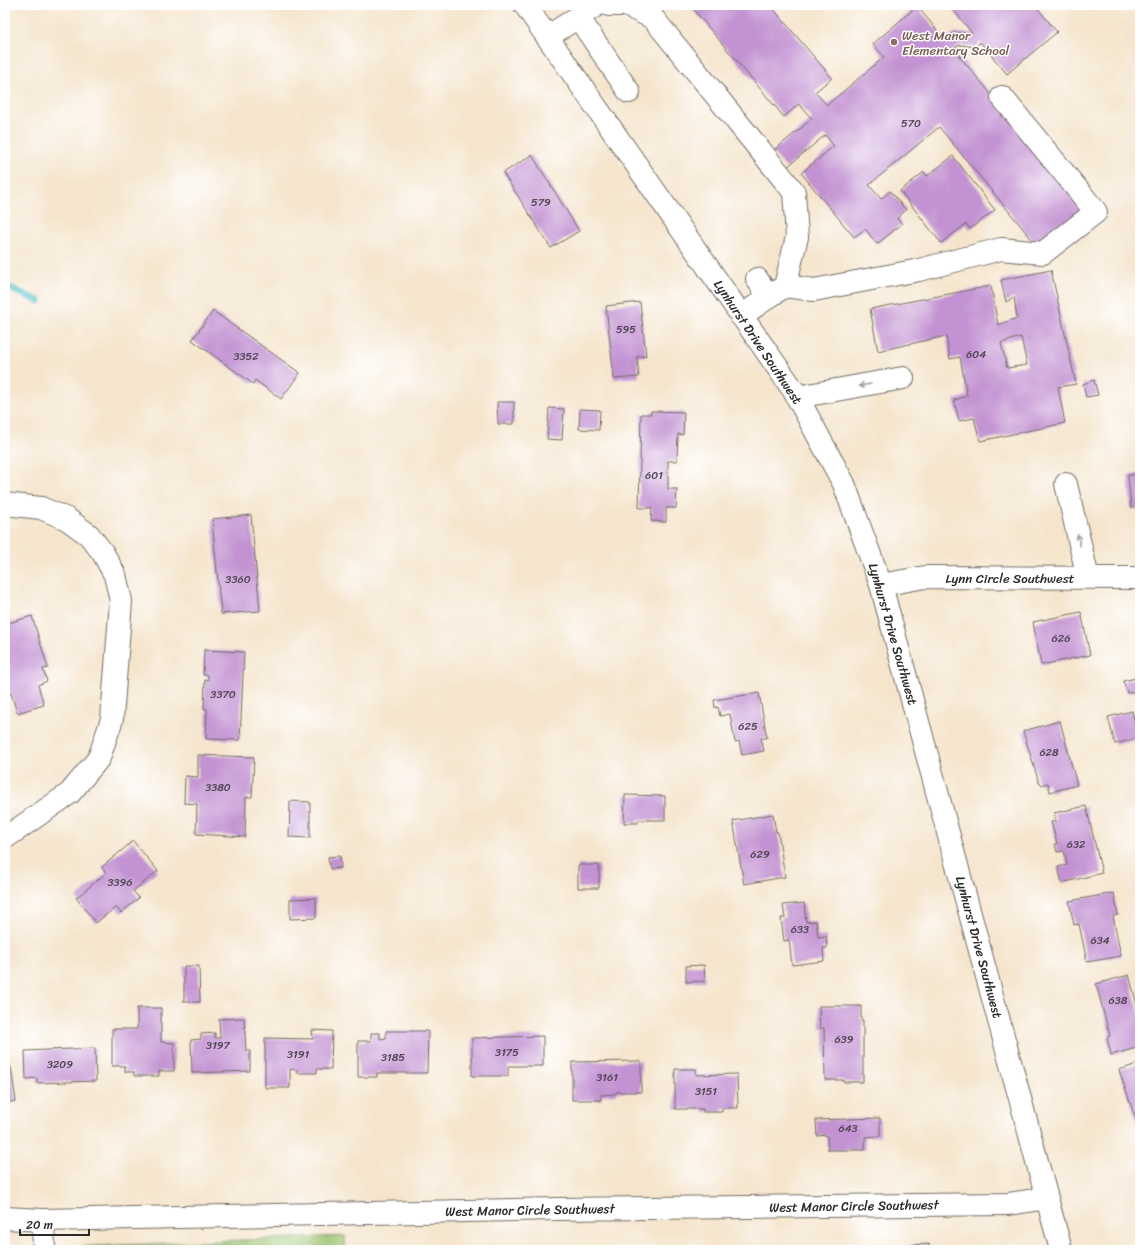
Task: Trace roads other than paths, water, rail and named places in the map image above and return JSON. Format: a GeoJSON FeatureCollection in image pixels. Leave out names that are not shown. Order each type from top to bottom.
{"type":"FeatureCollection","features":[{"type":"Feature","properties":{"kind":"street","name":"Lynhurst Drive Southwest"},"geometry":{"type":"LineString","coordinates":[[525,5],[797,397],[844,484],[882,585],[1061,1250]]}},
{"type":"Feature","properties":{"kind":"street"},"geometry":{"type":"LineString","coordinates":[[547,37],[597,5]]}},
{"type":"Feature","properties":{"kind":"street"},"geometry":{"type":"LineString","coordinates":[[609,5],[626,5],[653,18],[794,192],[797,237],[777,291],[741,316]]}},
{"type":"Feature","properties":{"kind":"street"},"geometry":{"type":"LineString","coordinates":[[578,17],[629,92]]}},
{"type":"Feature","properties":{"kind":"street"},"geometry":{"type":"LineString","coordinates":[[757,279],[777,291],[814,290],[919,270],[1001,249],[1043,253],[1096,212],[1002,97]]}},
{"type":"Feature","properties":{"kind":"street"},"geometry":{"type":"LineString","coordinates":[[797,397],[903,378]]}},
{"type":"Feature","properties":{"kind":"street"},"geometry":{"type":"LineString","coordinates":[[1066,484],[1088,578]]}},
{"type":"Feature","properties":{"kind":"street"},"geometry":{"type":"LineString","coordinates":[[5,504],[40,508],[67,519],[88,535],[103,553],[115,575],[121,601],[112,719],[99,758],[70,793],[5,838]]}},
{"type":"Feature","properties":{"kind":"street","name":"Lynn Circle Southwest"},"geometry":{"type":"LineString","coordinates":[[882,585],[925,577],[1140,578]]}},
{"type":"Feature","properties":{"kind":"street","name":"West Manor Circle Southwest"},"geometry":{"type":"LineString","coordinates":[[5,1218],[43,1220],[556,1208],[1008,1204],[1047,1198]]}},
{"type":"Feature","properties":{"kind":"street"},"geometry":{"type":"LineString","coordinates":[[43,1220],[44,1250]]}},
{"type":"Feature","properties":{"kind":"waterway"},"geometry":{"type":"LineString","coordinates":[[5,286],[39,301]]}},
{"type":"Feature","properties":{"kind":"place","name":"West Manor Elementary School"},"geometry":{"type":"Point","coordinates":[894,42]}}]}
